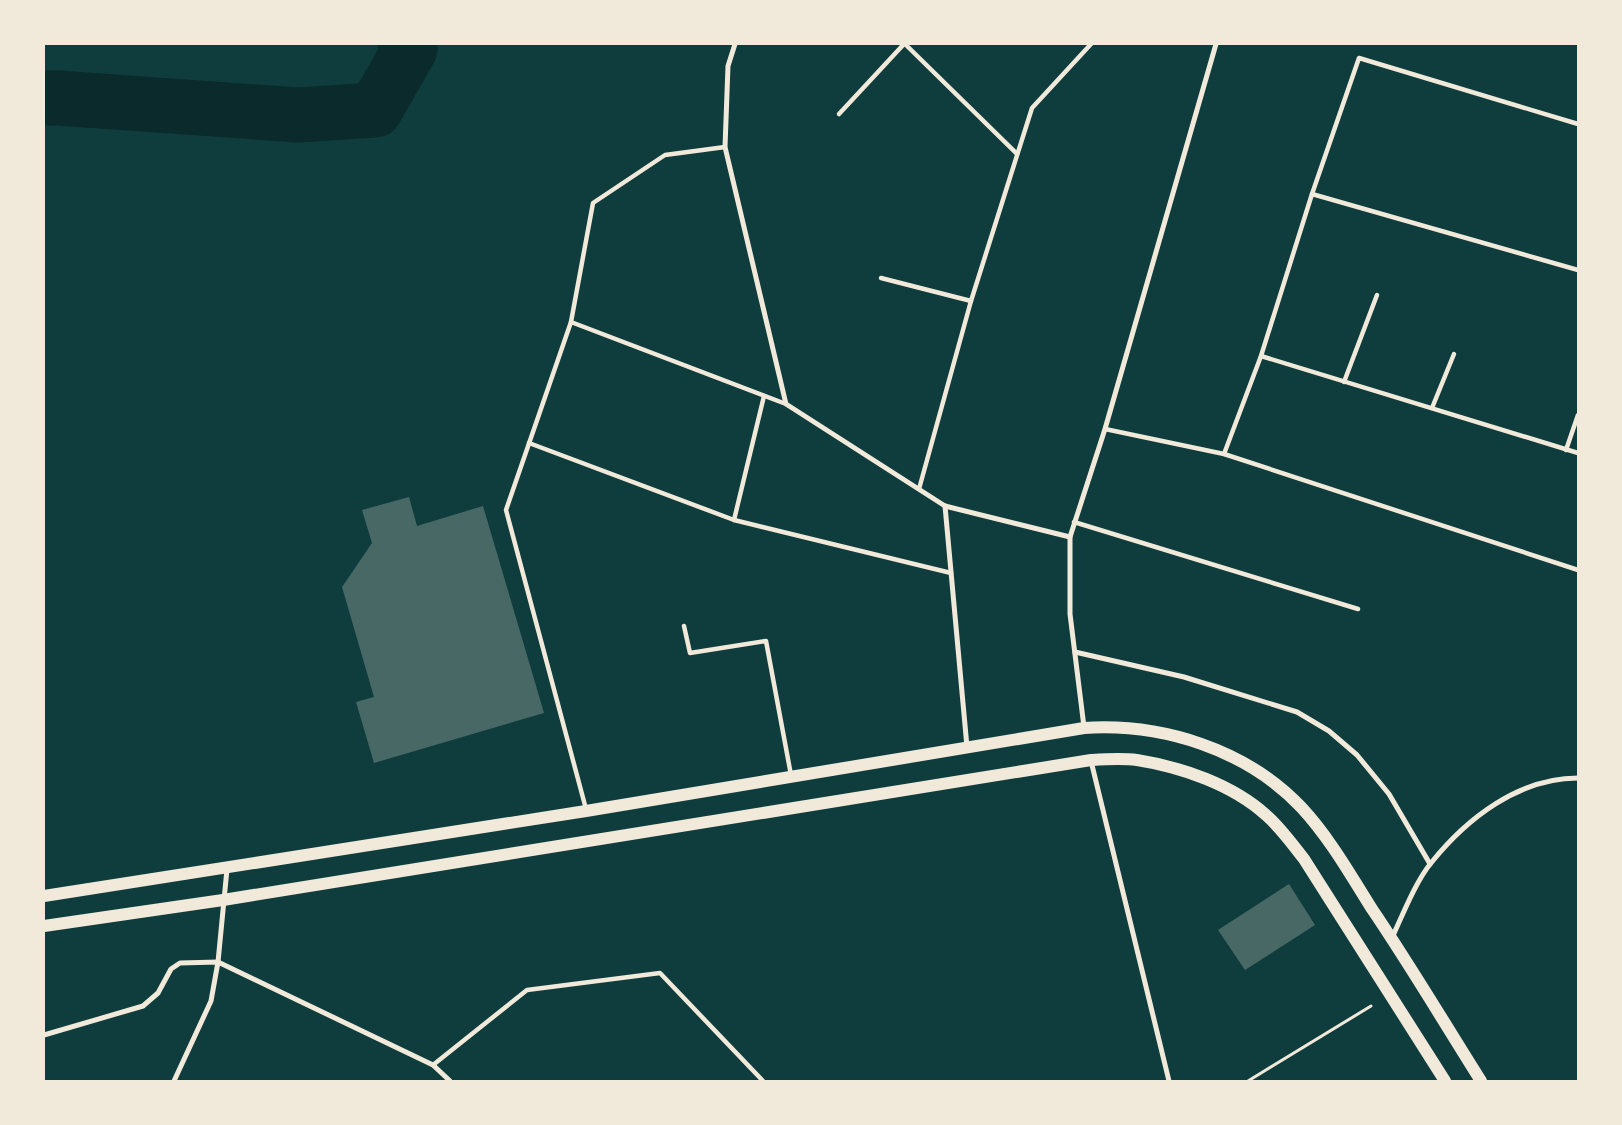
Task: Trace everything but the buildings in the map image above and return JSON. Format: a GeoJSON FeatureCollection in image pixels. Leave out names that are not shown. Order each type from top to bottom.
{"type":"FeatureCollection","features":[{"type":"Feature","properties":{"kind":"main road"},"geometry":{"type":"LineString","coordinates":[[44,896],[227,869],[1084,728],[1120,727],[1174,736],[1220,752],[1253,768],[1285,792],[1301,807],[1315,824],[1392,938],[1481,1081]]}},
{"type":"Feature","properties":{"kind":"main road"},"geometry":{"type":"LineString","coordinates":[[44,926],[223,900],[1091,760],[1137,760],[1166,766],[1209,781],[1229,790],[1266,815],[1304,859],[1445,1081]]}},
{"type":"Feature","properties":{"kind":"street"},"geometry":{"type":"LineString","coordinates":[[735,44],[728,66],[725,147],[786,404]]}},
{"type":"Feature","properties":{"kind":"street"},"geometry":{"type":"LineString","coordinates":[[839,114],[904,44],[1017,154]]}},
{"type":"Feature","properties":{"kind":"street"},"geometry":{"type":"LineString","coordinates":[[919,489],[971,301],[1032,108],[1091,44]]}},
{"type":"Feature","properties":{"kind":"street"},"geometry":{"type":"LineString","coordinates":[[1084,728],[1070,614],[1070,537],[1105,429],[1216,44]]}},
{"type":"Feature","properties":{"kind":"street"},"geometry":{"type":"LineString","coordinates":[[1224,454],[1261,356],[1312,194],[1359,58],[1578,124]]}},
{"type":"Feature","properties":{"kind":"street"},"geometry":{"type":"LineString","coordinates":[[586,810],[506,510],[571,322],[593,203],[666,156],[725,147]]}},
{"type":"Feature","properties":{"kind":"street"},"geometry":{"type":"LineString","coordinates":[[1312,194],[1578,270]]}},
{"type":"Feature","properties":{"kind":"street"},"geometry":{"type":"LineString","coordinates":[[881,278],[971,301]]}},
{"type":"Feature","properties":{"kind":"street"},"geometry":{"type":"LineString","coordinates":[[1344,382],[1376,295]]}},
{"type":"Feature","properties":{"kind":"street"},"geometry":{"type":"LineString","coordinates":[[571,322],[786,404],[945,506],[1070,537]]}},
{"type":"Feature","properties":{"kind":"street"},"geometry":{"type":"LineString","coordinates":[[1432,408],[1454,354]]}},
{"type":"Feature","properties":{"kind":"street"},"geometry":{"type":"LineString","coordinates":[[1261,356],[1578,454]]}},
{"type":"Feature","properties":{"kind":"street"},"geometry":{"type":"LineString","coordinates":[[734,520],[764,396]]}},
{"type":"Feature","properties":{"kind":"street"},"geometry":{"type":"LineString","coordinates":[[1566,450],[1578,415]]}},
{"type":"Feature","properties":{"kind":"street"},"geometry":{"type":"LineString","coordinates":[[1105,429],[1224,454],[1578,570]]}},
{"type":"Feature","properties":{"kind":"street"},"geometry":{"type":"LineString","coordinates":[[529,443],[734,520],[951,573]]}},
{"type":"Feature","properties":{"kind":"street"},"geometry":{"type":"LineString","coordinates":[[945,506],[967,748]]}},
{"type":"Feature","properties":{"kind":"street"},"geometry":{"type":"LineString","coordinates":[[1074,522],[1358,609]]}},
{"type":"Feature","properties":{"kind":"street"},"geometry":{"type":"LineString","coordinates":[[684,626],[690,653],[766,641],[792,777]]}},
{"type":"Feature","properties":{"kind":"street"},"geometry":{"type":"LineString","coordinates":[[1075,652],[1184,677],[1297,712],[1321,726],[1357,755],[1389,794],[1430,864]]}},
{"type":"Feature","properties":{"kind":"street"},"geometry":{"type":"LineString","coordinates":[[1091,760],[1169,1081]]}},
{"type":"Feature","properties":{"kind":"street"},"geometry":{"type":"LineString","coordinates":[[1392,938],[1430,864],[1472,822],[1505,798],[1527,787],[1552,780],[1578,778]]}},
{"type":"Feature","properties":{"kind":"street"},"geometry":{"type":"LineString","coordinates":[[174,1081],[210,1001],[218,962],[227,869]]}},
{"type":"Feature","properties":{"kind":"street"},"geometry":{"type":"LineString","coordinates":[[44,1035],[143,1006],[158,992],[171,969],[180,963],[218,962],[433,1065],[450,1081]]}},
{"type":"Feature","properties":{"kind":"street"},"geometry":{"type":"LineString","coordinates":[[433,1065],[528,990],[660,973],[763,1081]]}},
{"type":"Feature","properties":{"kind":"path"},"geometry":{"type":"LineString","coordinates":[[1248,1081],[1390,994]]}},
{"type":"Feature","properties":{"kind":"waterway"},"geometry":{"type":"LineString","coordinates":[[44,98],[298,115],[375,110],[410,49],[405,44]]}}]}
